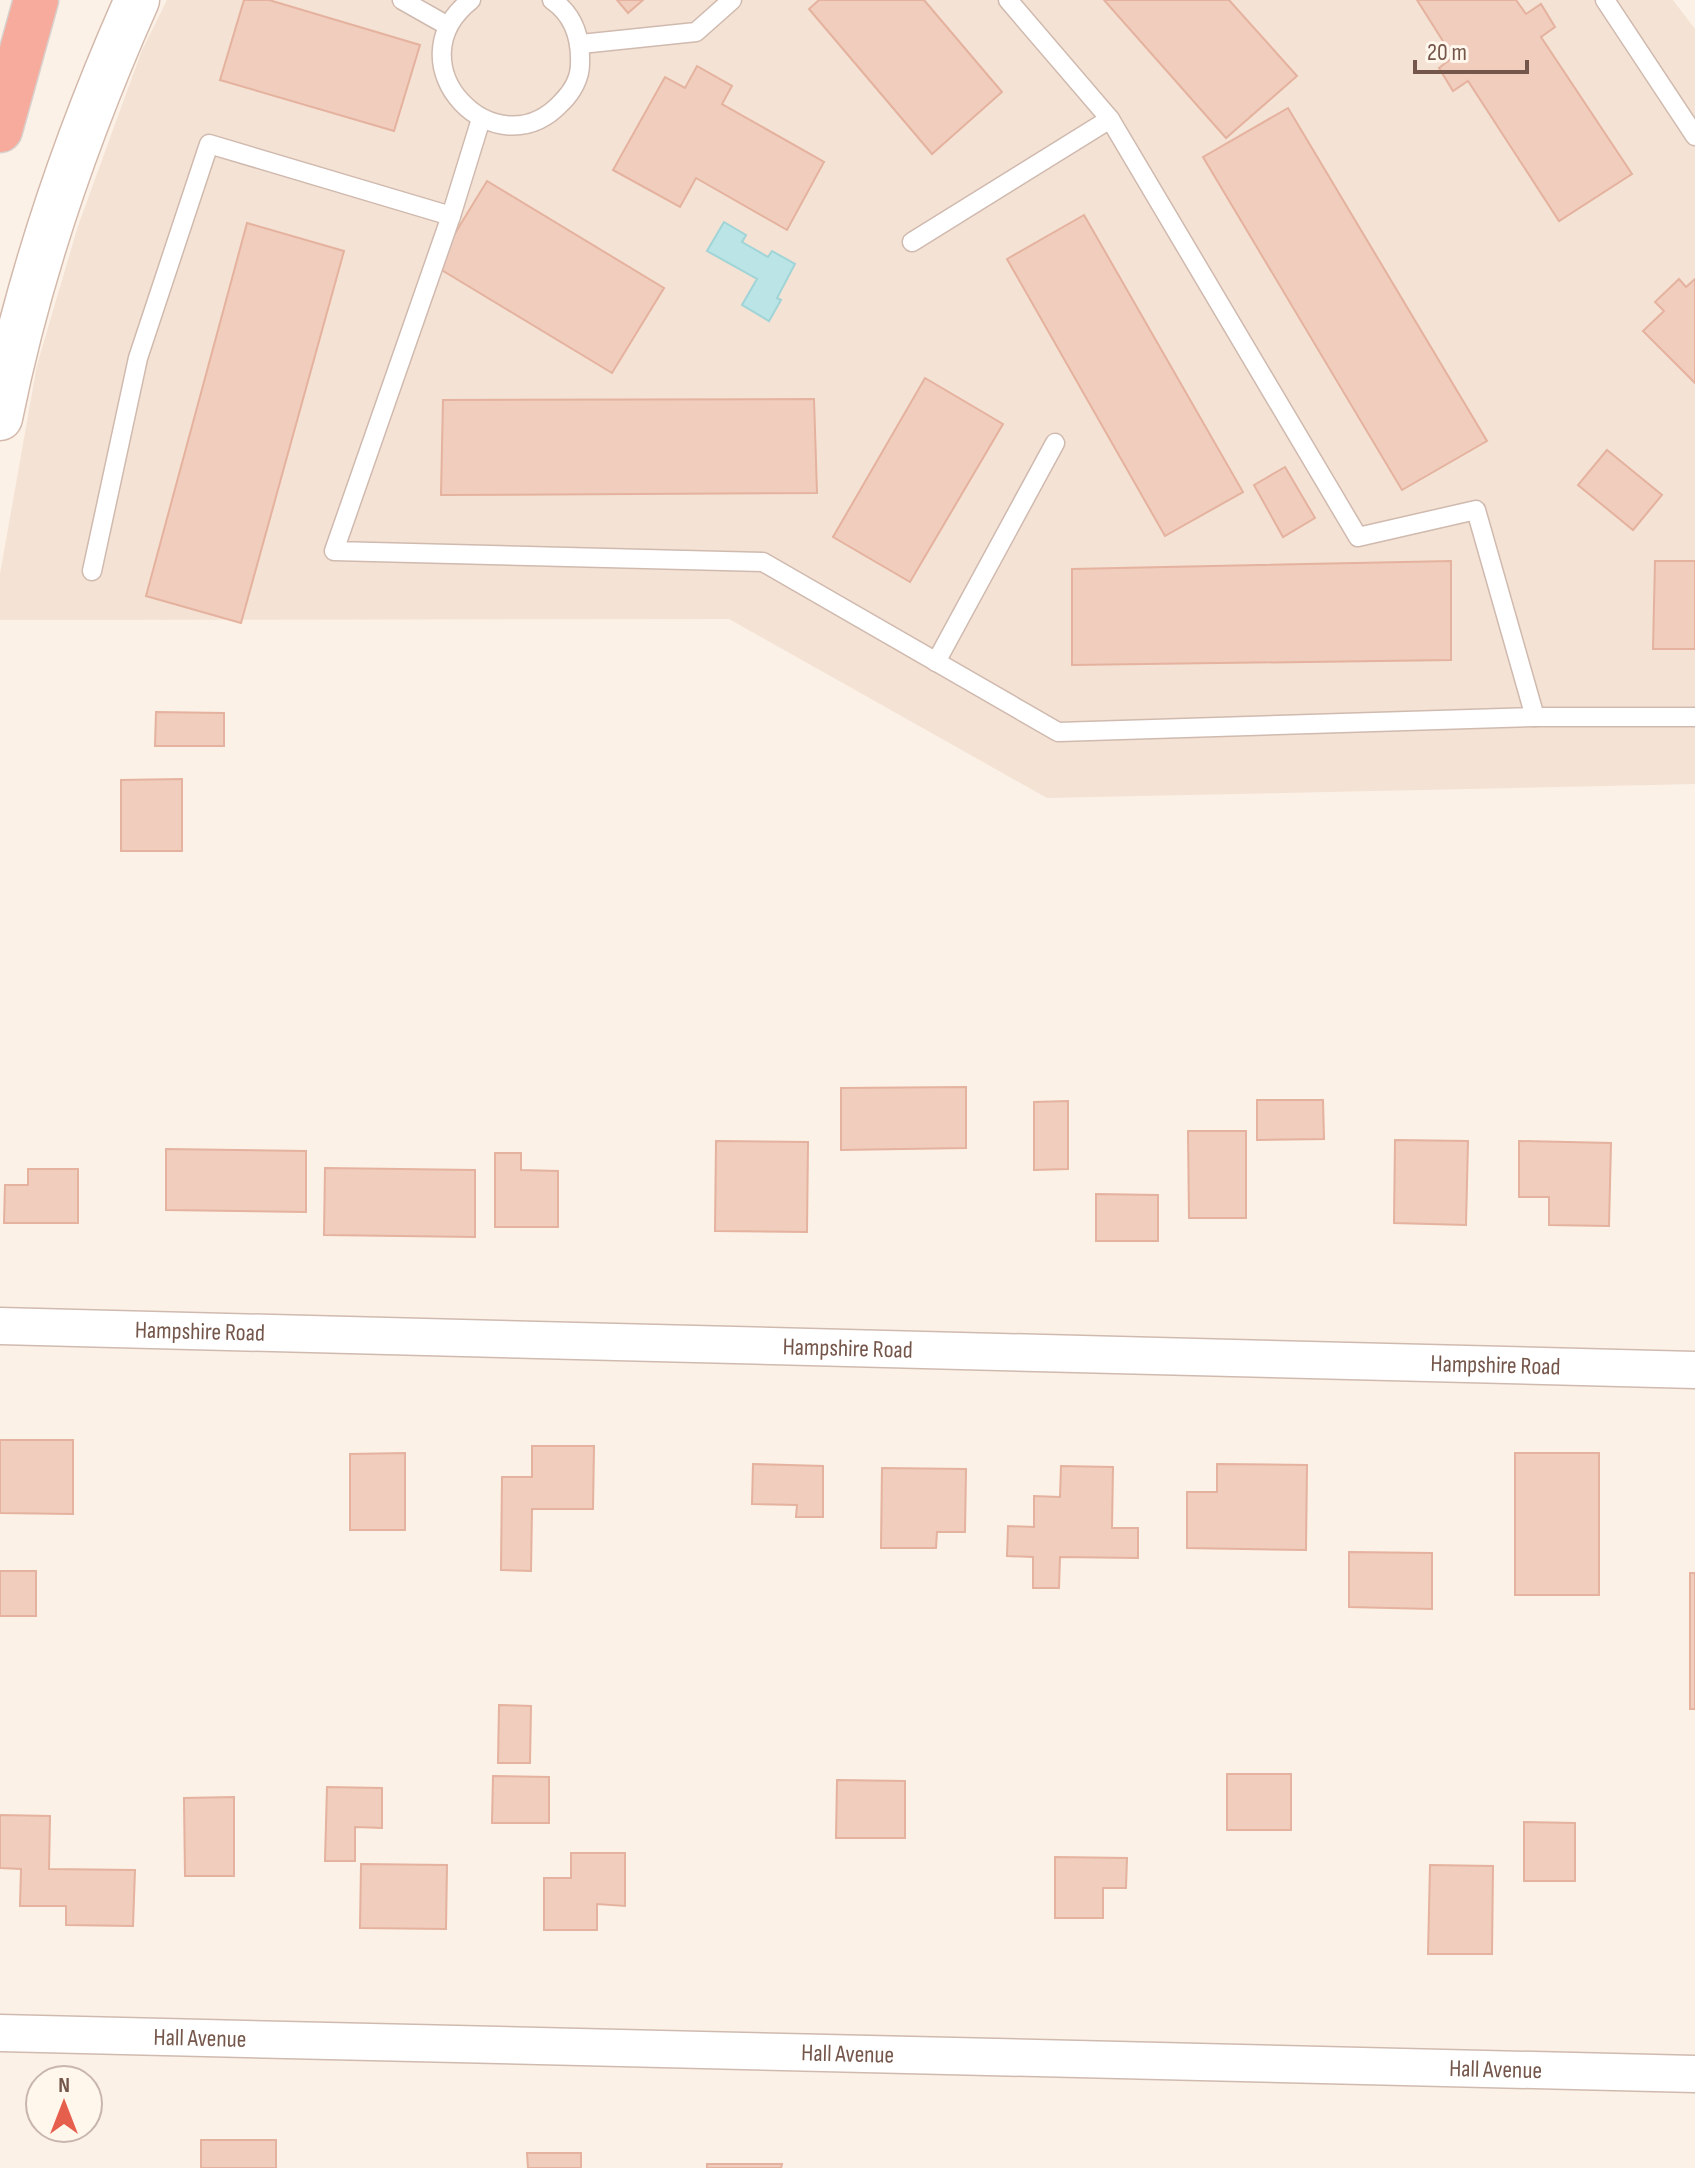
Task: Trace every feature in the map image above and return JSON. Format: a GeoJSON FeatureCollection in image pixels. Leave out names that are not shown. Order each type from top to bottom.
{"type":"FeatureCollection","features":[{"type":"Feature","properties":{"kind":"highway"},"geometry":{"type":"LineString","coordinates":[[0,130],[36,0]]}},
{"type":"Feature","properties":{"kind":"main road"},"geometry":{"type":"LineString","coordinates":[[0,418],[31,287],[63,183],[96,91],[137,0]]}},
{"type":"Feature","properties":{"kind":"street","name":"Hampshire Road"},"geometry":{"type":"LineString","coordinates":[[0,1326],[1695,1370]]}},
{"type":"Feature","properties":{"kind":"street","name":"Hall Avenue"},"geometry":{"type":"LineString","coordinates":[[0,2033],[1695,2074]]}},
{"type":"Feature","properties":{"kind":"lane"},"geometry":{"type":"LineString","coordinates":[[402,0],[448,26]]}},
{"type":"Feature","properties":{"kind":"lane"},"geometry":{"type":"LineString","coordinates":[[471,0],[448,26],[441,52],[445,79],[459,103],[481,119],[505,125],[531,122],[553,111],[571,93],[580,69],[581,44],[573,23],[552,0]]}},
{"type":"Feature","properties":{"kind":"lane"},"geometry":{"type":"LineString","coordinates":[[581,44],[696,32],[732,0]]}},
{"type":"Feature","properties":{"kind":"lane"},"geometry":{"type":"LineString","coordinates":[[1008,0],[1110,119],[1358,537],[1476,510],[1535,717]]}},
{"type":"Feature","properties":{"kind":"lane"},"geometry":{"type":"LineString","coordinates":[[1605,0],[1695,136]]}},
{"type":"Feature","properties":{"kind":"lane"},"geometry":{"type":"LineString","coordinates":[[481,119],[451,216],[334,551],[763,562],[1058,732],[1535,717],[1695,717]]}},
{"type":"Feature","properties":{"kind":"lane"},"geometry":{"type":"LineString","coordinates":[[912,242],[1110,119]]}},
{"type":"Feature","properties":{"kind":"lane"},"geometry":{"type":"LineString","coordinates":[[92,571],[138,358],[209,144],[451,216]]}},
{"type":"Feature","properties":{"kind":"lane"},"geometry":{"type":"LineString","coordinates":[[936,662],[1055,443]]}},
{"type":"Feature","properties":{"kind":"shaded area"},"geometry":{"type":"Polygon","coordinates":[[[167,0],[1673,0],[1695,29],[1695,784],[1047,798],[729,619],[0,620],[0,574],[37,365],[78,226],[142,50],[167,0]]]}},
{"type":"Feature","properties":{"kind":"water"},"geometry":{"type":"Polygon","coordinates":[[[724,222],[746,235],[742,242],[768,257],[772,251],[795,264],[769,321],[742,305],[757,279],[707,251],[724,222]]]}},
{"type":"Feature","properties":{"kind":"building"},"geometry":{"type":"Polygon","coordinates":[[[244,0],[269,0],[420,45],[394,131],[220,80],[244,0]]]}},
{"type":"Feature","properties":{"kind":"building"},"geometry":{"type":"Polygon","coordinates":[[[617,0],[643,0],[628,13],[617,0]]]}},
{"type":"Feature","properties":{"kind":"building"},"geometry":{"type":"Polygon","coordinates":[[[819,0],[924,0],[1002,92],[932,154],[809,9],[819,0]]]}},
{"type":"Feature","properties":{"kind":"building"},"geometry":{"type":"Polygon","coordinates":[[[1104,0],[1229,0],[1297,76],[1226,138],[1104,0]]]}},
{"type":"Feature","properties":{"kind":"building"},"geometry":{"type":"Polygon","coordinates":[[[1417,0],[1516,0],[1526,14],[1541,4],[1555,27],[1541,37],[1632,174],[1559,221],[1468,81],[1453,91],[1439,68],[1453,57],[1417,0]]]}},
{"type":"Feature","properties":{"kind":"building"},"geometry":{"type":"Polygon","coordinates":[[[697,66],[732,86],[722,104],[824,162],[787,230],[696,178],[680,207],[613,170],[665,77],[685,88],[697,66]]]}},
{"type":"Feature","properties":{"kind":"building"},"geometry":{"type":"Polygon","coordinates":[[[1288,108],[1487,441],[1402,490],[1203,157],[1288,108]]]}},
{"type":"Feature","properties":{"kind":"building"},"geometry":{"type":"Polygon","coordinates":[[[487,181],[664,288],[612,373],[435,266],[487,181]]]}},
{"type":"Feature","properties":{"kind":"building"},"geometry":{"type":"Polygon","coordinates":[[[1084,215],[1243,492],[1165,536],[1007,259],[1084,215]]]}},
{"type":"Feature","properties":{"kind":"building"},"geometry":{"type":"Polygon","coordinates":[[[247,223],[344,251],[241,623],[146,596],[247,223]]]}},
{"type":"Feature","properties":{"kind":"building"},"geometry":{"type":"Polygon","coordinates":[[[1679,279],[1686,287],[1695,279],[1695,383],[1643,331],[1664,311],[1655,302],[1679,279]]]}},
{"type":"Feature","properties":{"kind":"building"},"geometry":{"type":"Polygon","coordinates":[[[925,378],[1003,424],[910,582],[833,537],[925,378]]]}},
{"type":"Feature","properties":{"kind":"building"},"geometry":{"type":"Polygon","coordinates":[[[814,399],[817,493],[441,495],[443,400],[814,399]]]}},
{"type":"Feature","properties":{"kind":"building"},"geometry":{"type":"Polygon","coordinates":[[[1607,450],[1662,495],[1633,530],[1578,485],[1607,450]]]}},
{"type":"Feature","properties":{"kind":"building"},"geometry":{"type":"Polygon","coordinates":[[[1285,467],[1315,518],[1283,537],[1254,485],[1285,467]]]}},
{"type":"Feature","properties":{"kind":"building"},"geometry":{"type":"Polygon","coordinates":[[[1451,561],[1451,660],[1072,665],[1072,569],[1451,561]]]}},
{"type":"Feature","properties":{"kind":"building"},"geometry":{"type":"Polygon","coordinates":[[[1655,561],[1695,561],[1695,649],[1653,649],[1655,561]]]}},
{"type":"Feature","properties":{"kind":"building"},"geometry":{"type":"Polygon","coordinates":[[[156,712],[224,713],[224,746],[155,746],[156,712]]]}},
{"type":"Feature","properties":{"kind":"building"},"geometry":{"type":"Polygon","coordinates":[[[182,779],[182,851],[121,851],[121,780],[182,779]]]}},
{"type":"Feature","properties":{"kind":"building"},"geometry":{"type":"Polygon","coordinates":[[[966,1087],[966,1148],[841,1150],[841,1088],[966,1087]]]}},
{"type":"Feature","properties":{"kind":"building"},"geometry":{"type":"Polygon","coordinates":[[[1257,1100],[1323,1100],[1324,1139],[1257,1140],[1257,1100]]]}},
{"type":"Feature","properties":{"kind":"building"},"geometry":{"type":"Polygon","coordinates":[[[1068,1101],[1068,1169],[1034,1170],[1034,1102],[1068,1101]]]}},
{"type":"Feature","properties":{"kind":"building"},"geometry":{"type":"Polygon","coordinates":[[[1188,1131],[1246,1131],[1246,1218],[1189,1218],[1188,1131]]]}},
{"type":"Feature","properties":{"kind":"building"},"geometry":{"type":"Polygon","coordinates":[[[1395,1140],[1468,1141],[1466,1225],[1394,1223],[1395,1140]]]}},
{"type":"Feature","properties":{"kind":"building"},"geometry":{"type":"Polygon","coordinates":[[[716,1141],[808,1142],[807,1232],[715,1231],[716,1141]]]}},
{"type":"Feature","properties":{"kind":"building"},"geometry":{"type":"Polygon","coordinates":[[[1519,1141],[1611,1143],[1609,1226],[1549,1225],[1549,1197],[1519,1197],[1519,1141]]]}},
{"type":"Feature","properties":{"kind":"building"},"geometry":{"type":"Polygon","coordinates":[[[166,1149],[306,1151],[306,1212],[166,1210],[166,1149]]]}},
{"type":"Feature","properties":{"kind":"building"},"geometry":{"type":"Polygon","coordinates":[[[495,1153],[521,1153],[521,1170],[558,1171],[558,1227],[495,1227],[495,1153]]]}},
{"type":"Feature","properties":{"kind":"building"},"geometry":{"type":"Polygon","coordinates":[[[325,1168],[475,1170],[475,1237],[324,1235],[325,1168]]]}},
{"type":"Feature","properties":{"kind":"building"},"geometry":{"type":"Polygon","coordinates":[[[28,1169],[78,1169],[78,1223],[4,1223],[5,1185],[28,1185],[28,1169]]]}},
{"type":"Feature","properties":{"kind":"building"},"geometry":{"type":"Polygon","coordinates":[[[1096,1194],[1158,1195],[1158,1241],[1096,1241],[1096,1194]]]}},
{"type":"Feature","properties":{"kind":"building"},"geometry":{"type":"Polygon","coordinates":[[[0,1440],[73,1440],[73,1514],[0,1513],[0,1440]]]}},
{"type":"Feature","properties":{"kind":"building"},"geometry":{"type":"Polygon","coordinates":[[[532,1446],[594,1446],[593,1509],[532,1509],[531,1571],[501,1570],[502,1477],[532,1477],[532,1446]]]}},
{"type":"Feature","properties":{"kind":"building"},"geometry":{"type":"Polygon","coordinates":[[[405,1453],[405,1530],[350,1530],[350,1454],[405,1453]]]}},
{"type":"Feature","properties":{"kind":"building"},"geometry":{"type":"Polygon","coordinates":[[[1515,1453],[1599,1453],[1599,1595],[1515,1595],[1515,1453]]]}},
{"type":"Feature","properties":{"kind":"building"},"geometry":{"type":"Polygon","coordinates":[[[753,1464],[823,1466],[823,1517],[796,1517],[797,1505],[752,1504],[753,1464]]]}},
{"type":"Feature","properties":{"kind":"building"},"geometry":{"type":"Polygon","coordinates":[[[1217,1464],[1307,1465],[1306,1550],[1187,1548],[1187,1492],[1217,1492],[1217,1464]]]}},
{"type":"Feature","properties":{"kind":"building"},"geometry":{"type":"Polygon","coordinates":[[[1061,1466],[1113,1467],[1112,1528],[1138,1528],[1138,1558],[1060,1557],[1059,1588],[1033,1588],[1033,1557],[1007,1556],[1008,1526],[1034,1527],[1034,1496],[1060,1497],[1061,1466]]]}},
{"type":"Feature","properties":{"kind":"building"},"geometry":{"type":"Polygon","coordinates":[[[882,1468],[966,1469],[965,1532],[937,1532],[936,1548],[881,1548],[882,1468]]]}},
{"type":"Feature","properties":{"kind":"building"},"geometry":{"type":"Polygon","coordinates":[[[1349,1552],[1432,1553],[1432,1609],[1349,1607],[1349,1552]]]}},
{"type":"Feature","properties":{"kind":"building"},"geometry":{"type":"Polygon","coordinates":[[[0,1571],[36,1571],[36,1616],[0,1616],[0,1571]]]}},
{"type":"Feature","properties":{"kind":"building"},"geometry":{"type":"Polygon","coordinates":[[[1690,1573],[1695,1573],[1695,1709],[1690,1709],[1690,1573]]]}},
{"type":"Feature","properties":{"kind":"building"},"geometry":{"type":"Polygon","coordinates":[[[499,1705],[531,1706],[530,1763],[498,1763],[499,1705]]]}},
{"type":"Feature","properties":{"kind":"building"},"geometry":{"type":"Polygon","coordinates":[[[1227,1774],[1291,1774],[1291,1830],[1227,1830],[1227,1774]]]}},
{"type":"Feature","properties":{"kind":"building"},"geometry":{"type":"Polygon","coordinates":[[[493,1776],[549,1777],[549,1823],[492,1823],[493,1776]]]}},
{"type":"Feature","properties":{"kind":"building"},"geometry":{"type":"Polygon","coordinates":[[[837,1780],[905,1781],[905,1838],[836,1838],[837,1780]]]}},
{"type":"Feature","properties":{"kind":"building"},"geometry":{"type":"Polygon","coordinates":[[[327,1787],[382,1788],[382,1828],[355,1827],[355,1861],[325,1861],[327,1787]]]}},
{"type":"Feature","properties":{"kind":"building"},"geometry":{"type":"Polygon","coordinates":[[[234,1797],[234,1876],[185,1876],[184,1798],[234,1797]]]}},
{"type":"Feature","properties":{"kind":"building"},"geometry":{"type":"Polygon","coordinates":[[[0,1815],[50,1816],[49,1869],[135,1870],[133,1926],[66,1925],[66,1906],[20,1906],[21,1869],[0,1868],[0,1815]]]}},
{"type":"Feature","properties":{"kind":"building"},"geometry":{"type":"Polygon","coordinates":[[[1524,1822],[1575,1823],[1575,1881],[1524,1881],[1524,1822]]]}},
{"type":"Feature","properties":{"kind":"building"},"geometry":{"type":"Polygon","coordinates":[[[571,1853],[625,1853],[625,1906],[597,1904],[597,1930],[544,1930],[544,1878],[571,1878],[571,1853]]]}},
{"type":"Feature","properties":{"kind":"building"},"geometry":{"type":"Polygon","coordinates":[[[1055,1857],[1127,1858],[1126,1888],[1103,1888],[1103,1918],[1055,1918],[1055,1857]]]}},
{"type":"Feature","properties":{"kind":"building"},"geometry":{"type":"Polygon","coordinates":[[[361,1864],[447,1865],[446,1929],[360,1928],[361,1864]]]}},
{"type":"Feature","properties":{"kind":"building"},"geometry":{"type":"Polygon","coordinates":[[[1430,1865],[1493,1866],[1492,1954],[1428,1954],[1430,1865]]]}},
{"type":"Feature","properties":{"kind":"building"},"geometry":{"type":"Polygon","coordinates":[[[201,2140],[276,2140],[276,2168],[201,2168],[201,2140]]]}},
{"type":"Feature","properties":{"kind":"building"},"geometry":{"type":"Polygon","coordinates":[[[527,2153],[581,2153],[581,2168],[528,2168],[527,2153]]]}},
{"type":"Feature","properties":{"kind":"building"},"geometry":{"type":"Polygon","coordinates":[[[707,2164],[782,2164],[781,2168],[707,2168],[707,2164]]]}}]}
